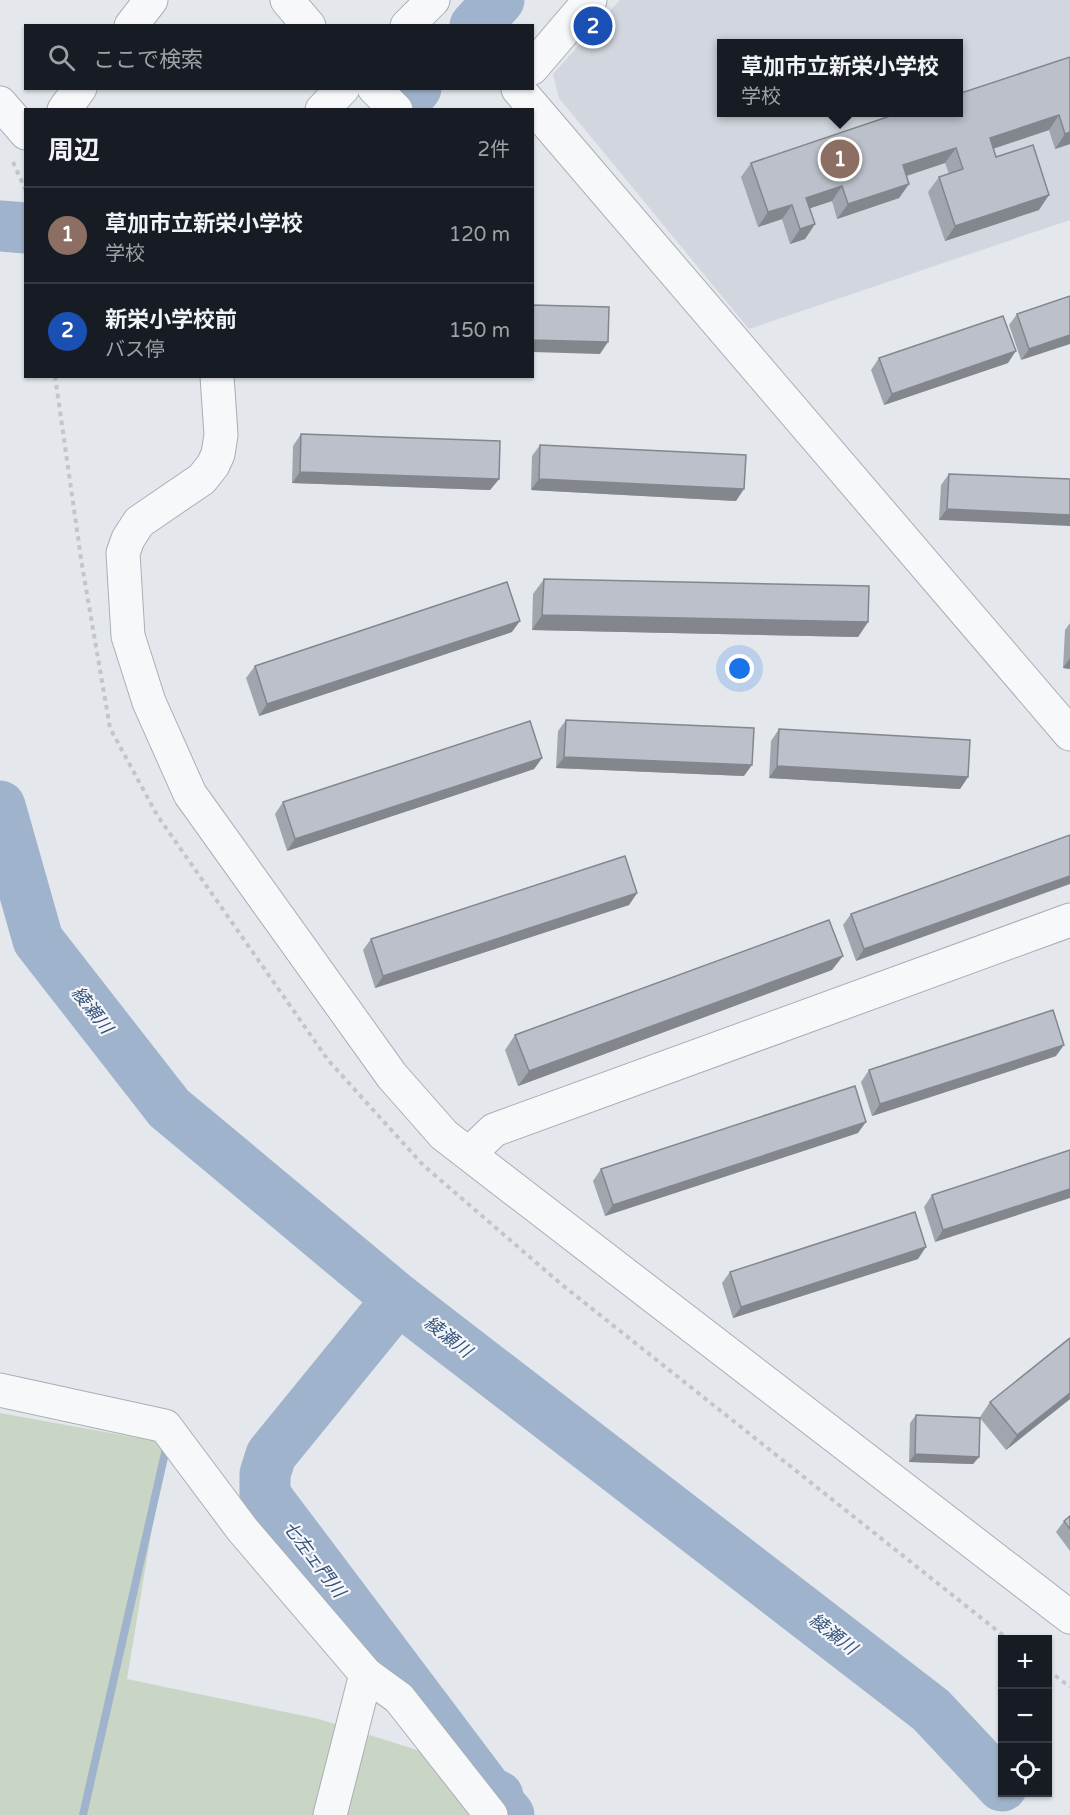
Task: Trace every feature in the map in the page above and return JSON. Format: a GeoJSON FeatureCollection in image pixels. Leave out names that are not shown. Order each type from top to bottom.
{"type":"FeatureCollection","features":[{"type":"Feature","properties":{"kind":"street"},"geometry":{"type":"LineString","coordinates":[[133,24],[151,0]]}},
{"type":"Feature","properties":{"kind":"street"},"geometry":{"type":"LineString","coordinates":[[287,0],[307,24]]}},
{"type":"Feature","properties":{"kind":"street"},"geometry":{"type":"LineString","coordinates":[[410,24],[433,0]]}},
{"type":"Feature","properties":{"kind":"street"},"geometry":{"type":"LineString","coordinates":[[534,68],[590,0]]}},
{"type":"Feature","properties":{"kind":"street"},"geometry":{"type":"LineString","coordinates":[[65,108],[79,90]]}},
{"type":"Feature","properties":{"kind":"street"},"geometry":{"type":"LineString","coordinates":[[324,108],[342,90]]}},
{"type":"Feature","properties":{"kind":"street"},"geometry":{"type":"LineString","coordinates":[[518,90],[533,108]]}},
{"type":"Feature","properties":{"kind":"street"},"geometry":{"type":"LineString","coordinates":[[0,103],[17,144]]}},
{"type":"Feature","properties":{"kind":"street"},"geometry":{"type":"LineString","coordinates":[[534,109],[1070,734]]}},
{"type":"Feature","properties":{"kind":"street"},"geometry":{"type":"LineString","coordinates":[[217,378],[221,435],[218,454],[213,465],[202,479],[139,522],[128,539],[123,553],[128,636],[149,702],[190,794],[392,1076],[444,1135],[1070,1617]]}},
{"type":"Feature","properties":{"kind":"street"},"geometry":{"type":"LineString","coordinates":[[470,1153],[494,1130],[1070,920]]}},
{"type":"Feature","properties":{"kind":"street"},"geometry":{"type":"LineString","coordinates":[[0,1390],[165,1426],[242,1529],[366,1674],[399,1698],[491,1815]]}},
{"type":"Feature","properties":{"kind":"street"},"geometry":{"type":"LineString","coordinates":[[330,1815],[366,1674]]}},
{"type":"Feature","properties":{"kind":"path"},"geometry":{"type":"LineString","coordinates":[[17,144],[24,181]]}},
{"type":"Feature","properties":{"kind":"path"},"geometry":{"type":"LineString","coordinates":[[1052,1674],[1070,1688]]}},
{"type":"Feature","properties":{"kind":"shaded area"},"geometry":{"type":"Polygon","coordinates":[[[620,0],[1070,0],[1070,220],[749,329],[559,98],[553,74],[620,0]]]}},
{"type":"Feature","properties":{"kind":"green space"},"geometry":{"type":"Polygon","coordinates":[[[0,1413],[166,1443],[127,1679],[319,1719],[439,1757],[487,1815],[0,1815],[0,1413]]]}},
{"type":"Feature","properties":{"kind":"building"},"geometry":{"type":"Polygon","coordinates":[[[1070,57],[1070,132],[1065,134],[1059,115],[990,138],[996,157],[1033,145],[1049,195],[955,226],[939,177],[963,169],[956,148],[903,165],[909,184],[848,204],[842,186],[806,198],[815,224],[800,229],[792,205],[768,212],[751,163],[887,117],[963,117],[963,92],[1070,57]]]}},
{"type":"Feature","properties":{"kind":"building"},"geometry":{"type":"Polygon","coordinates":[[[1070,296],[1070,335],[1029,349],[1017,314],[1070,296]]]}},
{"type":"Feature","properties":{"kind":"building"},"geometry":{"type":"Polygon","coordinates":[[[534,305],[609,307],[608,342],[534,340],[534,305]]]}},
{"type":"Feature","properties":{"kind":"building"},"geometry":{"type":"Polygon","coordinates":[[[1003,316],[1016,351],[892,394],[879,358],[1003,316]]]}},
{"type":"Feature","properties":{"kind":"building"},"geometry":{"type":"Polygon","coordinates":[[[301,434],[500,441],[499,479],[300,472],[301,434]]]}},
{"type":"Feature","properties":{"kind":"building"},"geometry":{"type":"Polygon","coordinates":[[[540,445],[746,455],[744,489],[539,479],[540,445]]]}},
{"type":"Feature","properties":{"kind":"building"},"geometry":{"type":"Polygon","coordinates":[[[949,474],[1070,479],[1070,515],[947,509],[949,474]]]}},
{"type":"Feature","properties":{"kind":"building"},"geometry":{"type":"Polygon","coordinates":[[[544,579],[869,586],[868,622],[542,615],[544,579]]]}},
{"type":"Feature","properties":{"kind":"building"},"geometry":{"type":"Polygon","coordinates":[[[507,582],[520,621],[267,704],[255,666],[507,582]]]}},
{"type":"Feature","properties":{"kind":"building"},"geometry":{"type":"Polygon","coordinates":[[[566,720],[754,728],[752,765],[564,757],[566,720]]]}},
{"type":"Feature","properties":{"kind":"building"},"geometry":{"type":"Polygon","coordinates":[[[530,721],[542,758],[295,839],[283,802],[530,721]]]}},
{"type":"Feature","properties":{"kind":"building"},"geometry":{"type":"Polygon","coordinates":[[[779,729],[970,740],[968,777],[777,766],[779,729]]]}},
{"type":"Feature","properties":{"kind":"building"},"geometry":{"type":"Polygon","coordinates":[[[1070,835],[1070,876],[864,949],[851,914],[1070,835]]]}},
{"type":"Feature","properties":{"kind":"building"},"geometry":{"type":"Polygon","coordinates":[[[625,856],[637,893],[383,976],[371,939],[625,856]]]}},
{"type":"Feature","properties":{"kind":"building"},"geometry":{"type":"Polygon","coordinates":[[[829,920],[843,956],[529,1071],[515,1035],[829,920]]]}},
{"type":"Feature","properties":{"kind":"building"},"geometry":{"type":"Polygon","coordinates":[[[1053,1010],[1064,1045],[880,1104],[869,1070],[1053,1010]]]}},
{"type":"Feature","properties":{"kind":"building"},"geometry":{"type":"Polygon","coordinates":[[[855,1086],[866,1122],[613,1205],[601,1169],[855,1086]]]}},
{"type":"Feature","properties":{"kind":"building"},"geometry":{"type":"Polygon","coordinates":[[[1070,1150],[1070,1189],[943,1230],[932,1195],[1070,1150]]]}},
{"type":"Feature","properties":{"kind":"building"},"geometry":{"type":"Polygon","coordinates":[[[915,1212],[926,1247],[741,1307],[730,1272],[915,1212]]]}},
{"type":"Feature","properties":{"kind":"building"},"geometry":{"type":"Polygon","coordinates":[[[1070,1338],[1070,1393],[1017,1435],[990,1402],[1070,1338]]]}},
{"type":"Feature","properties":{"kind":"building"},"geometry":{"type":"Polygon","coordinates":[[[916,1415],[980,1418],[979,1457],[915,1454],[916,1415]]]}},
{"type":"Feature","properties":{"kind":"building"},"geometry":{"type":"Polygon","coordinates":[[[1070,1516],[1070,1529],[1064,1521],[1070,1516]]]}},
{"type":"Feature","properties":{"kind":"waterway"},"geometry":{"type":"LineString","coordinates":[[477,24],[499,0]]}},
{"type":"Feature","properties":{"kind":"waterway"},"geometry":{"type":"LineString","coordinates":[[398,108],[414,90]]}},
{"type":"Feature","properties":{"kind":"waterway"},"geometry":{"type":"LineString","coordinates":[[0,226],[24,228]]}},
{"type":"Feature","properties":{"kind":"waterway","name":"綾瀬川"},"geometry":{"type":"LineString","coordinates":[[0,806],[38,940],[169,1108],[398,1299],[931,1710],[998,1782]]}},
{"type":"Feature","properties":{"kind":"waterway","name":"七左ェ門川"},"geometry":{"type":"LineString","coordinates":[[398,1299],[271,1455],[265,1474],[265,1495],[488,1791],[498,1796],[496,1800],[509,1815]]}},
{"type":"Feature","properties":{"kind":"waterway"},"geometry":{"type":"LineString","coordinates":[[83,1815],[167,1444]]}},
{"type":"Feature","properties":{"kind":"place","name":"新栄小学校前"},"geometry":{"type":"Point","coordinates":[593,26]}},
{"type":"Feature","properties":{"kind":"place","name":"草加市立新栄小学校"},"geometry":{"type":"Point","coordinates":[840,159]}}]}
